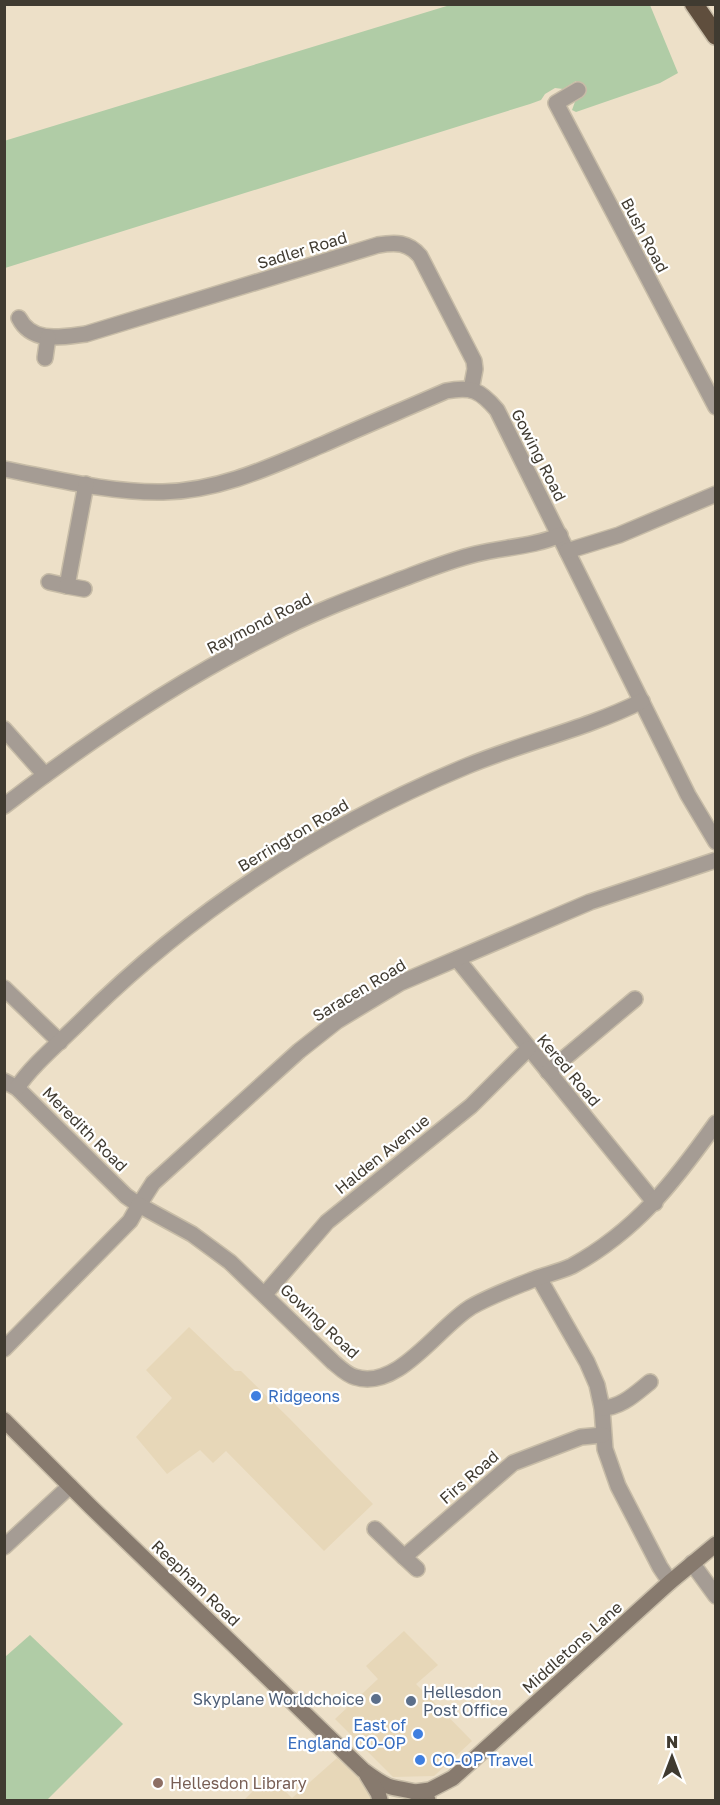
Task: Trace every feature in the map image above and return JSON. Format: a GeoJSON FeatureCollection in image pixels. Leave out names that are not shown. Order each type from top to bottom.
{"type":"FeatureCollection","features":[{"type":"Feature","properties":{"kind":"highway"},"geometry":{"type":"LineString","coordinates":[[694,4],[716,36]]}},
{"type":"Feature","properties":{"kind":"street","name":"Bush Road"},"geometry":{"type":"LineString","coordinates":[[578,90],[556,103],[716,407]]}},
{"type":"Feature","properties":{"kind":"street","name":"Sadler Road"},"geometry":{"type":"LineString","coordinates":[[48,337],[86,334],[378,245],[395,242],[414,249],[420,256],[474,361],[475,369],[471,390]]}},
{"type":"Feature","properties":{"kind":"street"},"geometry":{"type":"LineString","coordinates":[[19,318],[25,328],[35,335],[48,337],[45,358]]}},
{"type":"Feature","properties":{"kind":"street"},"geometry":{"type":"LineString","coordinates":[[4,469],[127,491],[164,492],[201,488],[235,480],[275,465],[446,392],[461,388],[471,390]]}},
{"type":"Feature","properties":{"kind":"street","name":"Gowing Road"},"geometry":{"type":"LineString","coordinates":[[471,390],[481,393],[497,410],[688,795],[716,842]]}},
{"type":"Feature","properties":{"kind":"street"},"geometry":{"type":"LineString","coordinates":[[67,586],[86,484]]}},
{"type":"Feature","properties":{"kind":"street"},"geometry":{"type":"LineString","coordinates":[[567,551],[619,535],[716,494]]}},
{"type":"Feature","properties":{"kind":"street","name":"Raymond Road"},"geometry":{"type":"LineString","coordinates":[[4,806],[134,713],[208,669],[296,622],[334,605],[474,554],[547,541],[560,535]]}},
{"type":"Feature","properties":{"kind":"street"},"geometry":{"type":"LineString","coordinates":[[49,582],[84,589]]}},
{"type":"Feature","properties":{"kind":"street","name":"Berrington Road"},"geometry":{"type":"LineString","coordinates":[[11,1084],[60,1042],[133,971],[188,926],[249,882],[325,835],[381,804],[469,765],[613,715],[642,701]]}},
{"type":"Feature","properties":{"kind":"street"},"geometry":{"type":"LineString","coordinates":[[4,729],[45,775]]}},
{"type":"Feature","properties":{"kind":"street","name":"Saracen Road"},"geometry":{"type":"LineString","coordinates":[[139,1205],[153,1184],[299,1051],[329,1027],[400,983],[590,902],[716,860]]}},
{"type":"Feature","properties":{"kind":"street","name":"Kered Road"},"geometry":{"type":"LineString","coordinates":[[457,959],[655,1203]]}},
{"type":"Feature","properties":{"kind":"street"},"geometry":{"type":"LineString","coordinates":[[4,988],[60,1042]]}},
{"type":"Feature","properties":{"kind":"street"},"geometry":{"type":"LineString","coordinates":[[548,1072],[635,999]]}},
{"type":"Feature","properties":{"kind":"street","name":"Halden Avenue"},"geometry":{"type":"LineString","coordinates":[[265,1294],[327,1222],[471,1106],[528,1049]]}},
{"type":"Feature","properties":{"kind":"street","name":"Meredith Road"},"geometry":{"type":"LineString","coordinates":[[11,1084],[126,1196],[139,1205]]}},
{"type":"Feature","properties":{"kind":"street","name":"Gowing Road"},"geometry":{"type":"LineString","coordinates":[[139,1205],[192,1234],[230,1262],[333,1362],[355,1378],[384,1377],[398,1370],[452,1320],[470,1308],[495,1295],[570,1267],[626,1230],[655,1203],[716,1123]]}},
{"type":"Feature","properties":{"kind":"street"},"geometry":{"type":"LineString","coordinates":[[4,1349],[130,1221],[139,1205]]}},
{"type":"Feature","properties":{"kind":"street"},"geometry":{"type":"LineString","coordinates":[[539,1278],[587,1362],[597,1385],[602,1408],[605,1449],[618,1486],[670,1582]]}},
{"type":"Feature","properties":{"kind":"street"},"geometry":{"type":"LineString","coordinates":[[602,1408],[611,1408],[650,1382]]}},
{"type":"Feature","properties":{"kind":"street","name":"Reepham Road"},"geometry":{"type":"LineString","coordinates":[[4,1420],[363,1770],[386,1785],[410,1791],[428,1800]]}},
{"type":"Feature","properties":{"kind":"street","name":"Firs Road"},"geometry":{"type":"LineString","coordinates":[[404,1557],[513,1463],[581,1437],[603,1435]]}},
{"type":"Feature","properties":{"kind":"street"},"geometry":{"type":"LineString","coordinates":[[4,1547],[70,1486]]}},
{"type":"Feature","properties":{"kind":"street"},"geometry":{"type":"LineString","coordinates":[[375,1529],[417,1569]]}},
{"type":"Feature","properties":{"kind":"street","name":"Middletons Lane"},"geometry":{"type":"LineString","coordinates":[[410,1791],[430,1790],[453,1778],[670,1582],[716,1544]]}},
{"type":"Feature","properties":{"kind":"street"},"geometry":{"type":"LineString","coordinates":[[692,1563],[716,1596]]}},
{"type":"Feature","properties":{"kind":"street","name":"Reepham Road"},"geometry":{"type":"LineString","coordinates":[[363,1770],[380,1800]]}},
{"type":"Feature","properties":{"kind":"street","name":"Middletons Lane"},"geometry":{"type":"LineString","coordinates":[[440,1800],[453,1778]]}},
{"type":"Feature","properties":{"kind":"street"},"geometry":{"type":"LineString","coordinates":[[389,1800],[396,1794],[410,1791]]}},
{"type":"Feature","properties":{"kind":"shaded area"},"geometry":{"type":"Polygon","coordinates":[[[189,1327],[235,1371],[241,1371],[373,1504],[324,1551],[226,1451],[213,1463],[200,1450],[167,1474],[136,1437],[172,1398],[146,1370],[189,1327]]]}},
{"type":"Feature","properties":{"kind":"shaded area"},"geometry":{"type":"Polygon","coordinates":[[[404,1631],[438,1665],[416,1684],[472,1741],[434,1776],[393,1777],[335,1719],[378,1679],[366,1666],[404,1631]]]}},
{"type":"Feature","properties":{"kind":"shaded area"},"geometry":{"type":"Polygon","coordinates":[[[337,1758],[357,1776],[371,1796],[371,1800],[244,1800],[269,1775],[292,1798],[337,1758]]]}},
{"type":"Feature","properties":{"kind":"green space"},"geometry":{"type":"Polygon","coordinates":[[[450,5],[650,5],[678,73],[660,83],[576,112],[572,110],[576,99],[583,95],[576,81],[563,89],[555,88],[545,94],[541,100],[530,104],[5,268],[4,141],[450,5]]]}},
{"type":"Feature","properties":{"kind":"green space"},"geometry":{"type":"Polygon","coordinates":[[[30,1635],[123,1724],[47,1800],[5,1800],[5,1657],[30,1635]]]}},
{"type":"Feature","properties":{"kind":"place","name":"Ridgeons"},"geometry":{"type":"Point","coordinates":[256,1396]}},
{"type":"Feature","properties":{"kind":"place","name":"Skyplane Worldchoice"},"geometry":{"type":"Point","coordinates":[376,1699]}},
{"type":"Feature","properties":{"kind":"place","name":"Hellesdon Post Office"},"geometry":{"type":"Point","coordinates":[411,1701]}},
{"type":"Feature","properties":{"kind":"place","name":"East of England CO-OP"},"geometry":{"type":"Point","coordinates":[418,1734]}},
{"type":"Feature","properties":{"kind":"place","name":"CO-OP Travel"},"geometry":{"type":"Point","coordinates":[420,1760]}},
{"type":"Feature","properties":{"kind":"place","name":"Hellesdon Library"},"geometry":{"type":"Point","coordinates":[158,1783]}}]}
